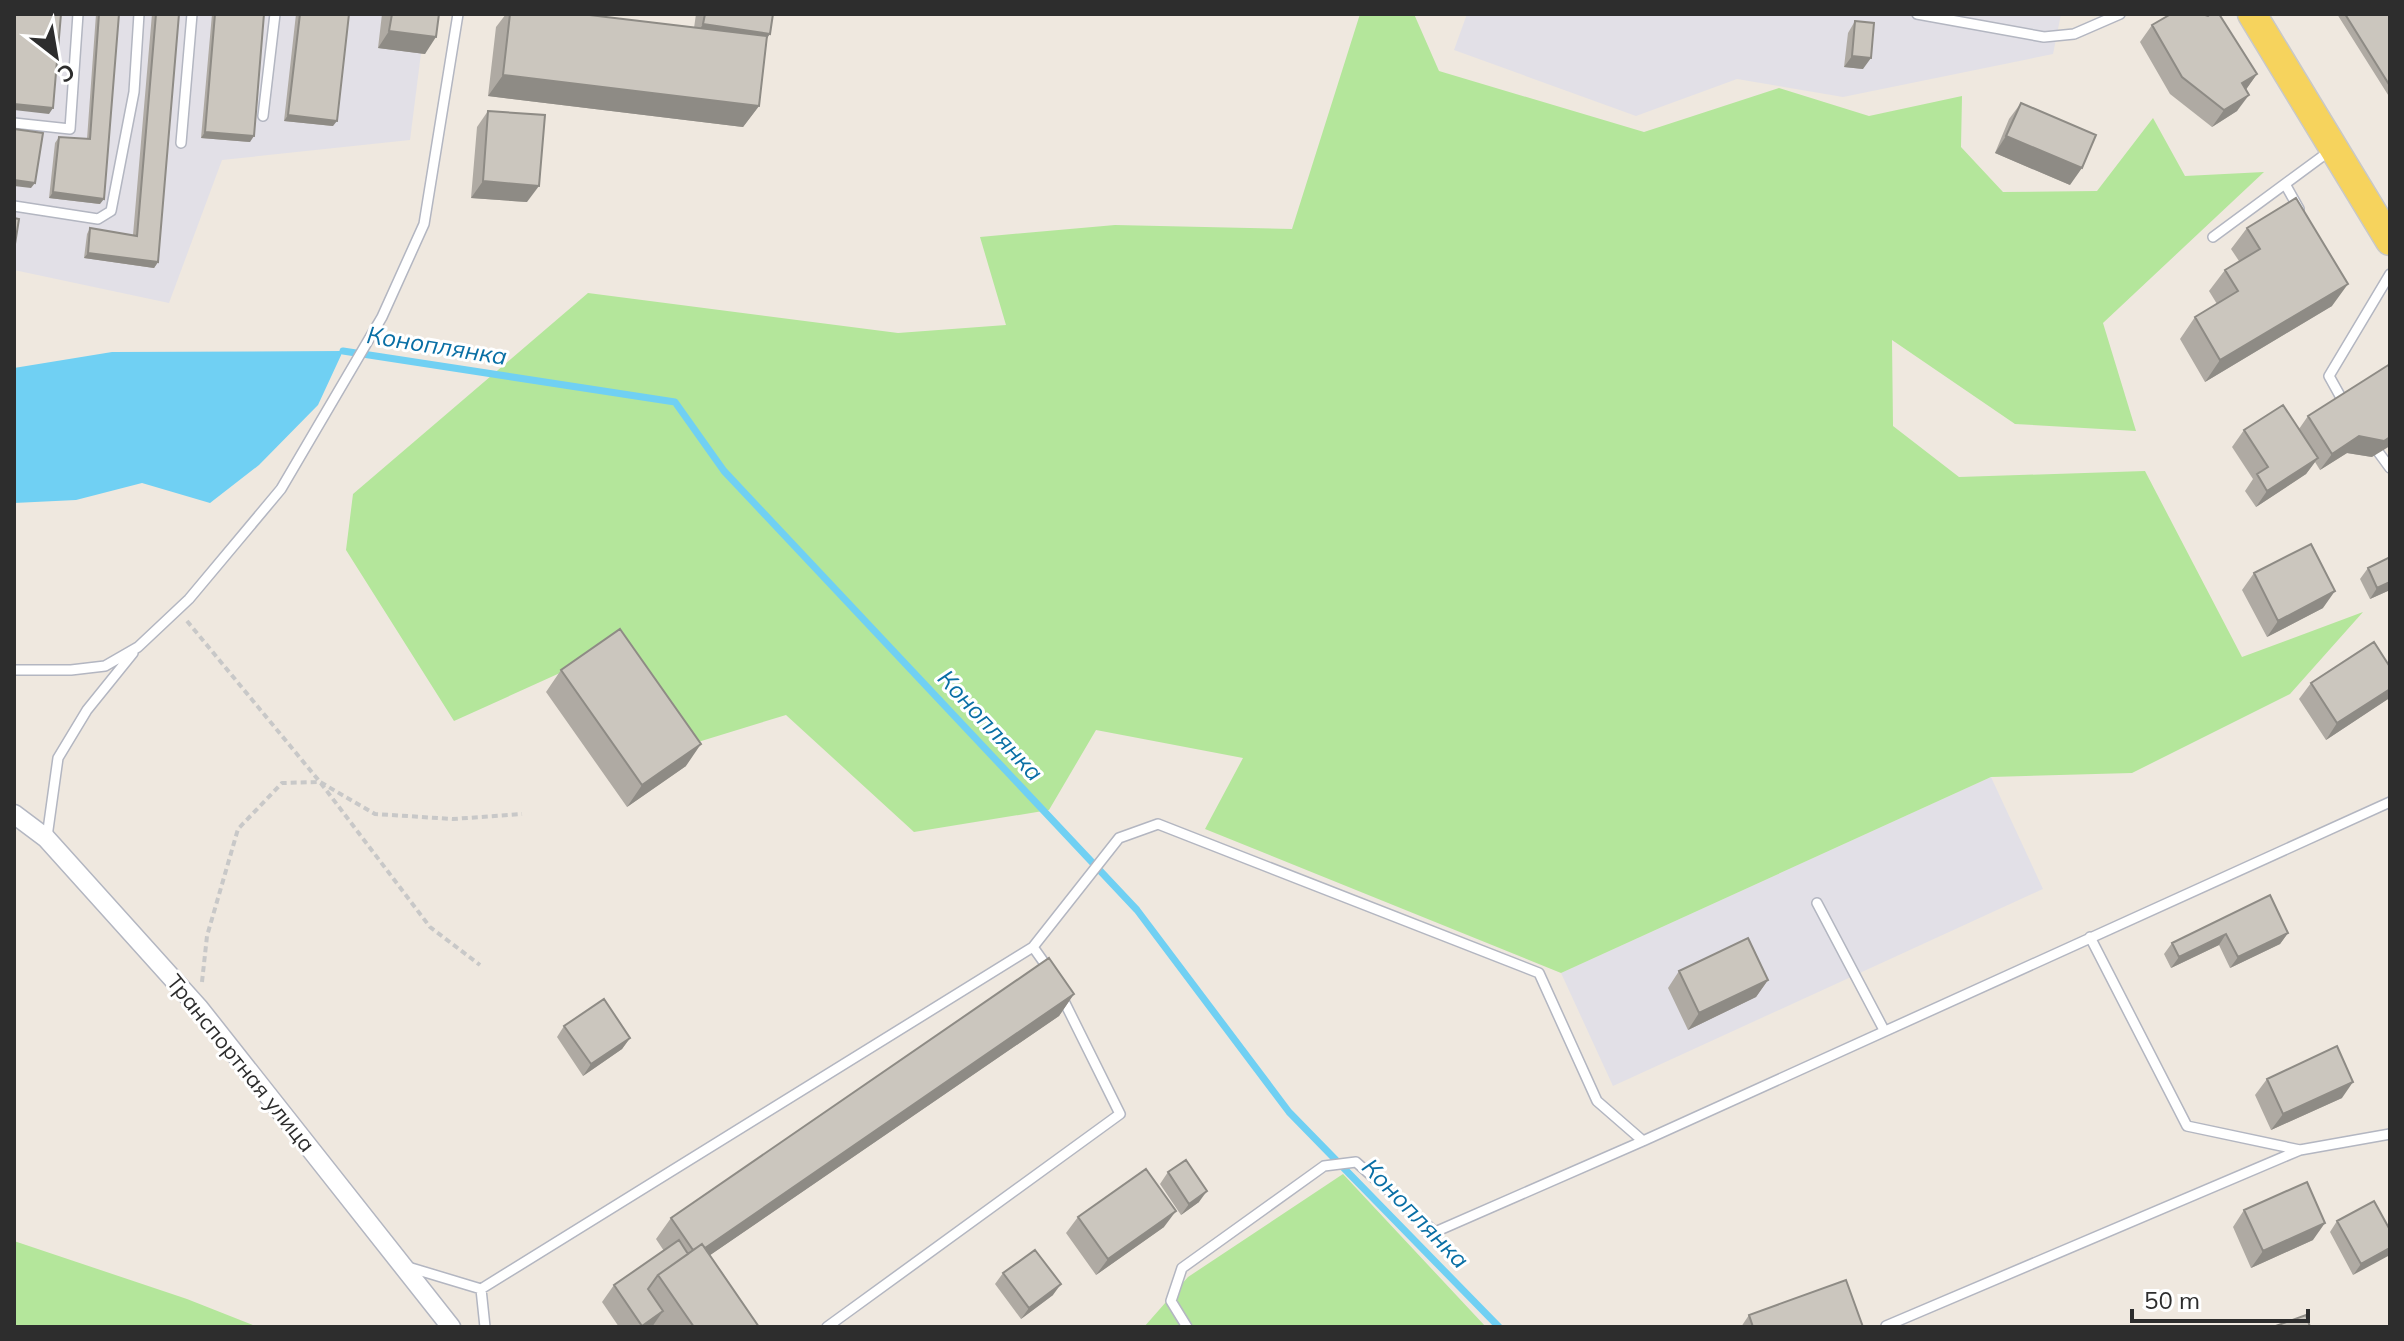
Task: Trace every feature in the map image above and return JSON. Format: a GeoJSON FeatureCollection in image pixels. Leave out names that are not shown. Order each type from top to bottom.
{"type":"FeatureCollection","features":[{"type":"Feature","properties":{"kind":"main road"},"geometry":{"type":"LineString","coordinates":[[2252,14],[2390,241]]}},
{"type":"Feature","properties":{"kind":"street","name":"Транспортная улица"},"geometry":{"type":"LineString","coordinates":[[14,814],[46,838],[199,1008],[451,1327]]}},
{"type":"Feature","properties":{"kind":"lane"},"geometry":{"type":"LineString","coordinates":[[14,123],[70,129],[78,14]]}},
{"type":"Feature","properties":{"kind":"lane"},"geometry":{"type":"LineString","coordinates":[[14,206],[98,219],[111,211],[134,92],[139,14]]}},
{"type":"Feature","properties":{"kind":"lane"},"geometry":{"type":"LineString","coordinates":[[181,143],[192,14]]}},
{"type":"Feature","properties":{"kind":"lane"},"geometry":{"type":"LineString","coordinates":[[263,116],[275,14]]}},
{"type":"Feature","properties":{"kind":"lane"},"geometry":{"type":"LineString","coordinates":[[46,838],[58,758],[87,710],[138,647],[178,610],[281,489],[382,317],[424,224],[458,14]]}},
{"type":"Feature","properties":{"kind":"lane"},"geometry":{"type":"LineString","coordinates":[[1917,14],[2044,37],[2074,34],[2120,14]]}},
{"type":"Feature","properties":{"kind":"lane"},"geometry":{"type":"LineString","coordinates":[[2213,237],[2334,148]]}},
{"type":"Feature","properties":{"kind":"lane"},"geometry":{"type":"LineString","coordinates":[[2285,184],[2307,223]]}},
{"type":"Feature","properties":{"kind":"lane"},"geometry":{"type":"LineString","coordinates":[[2344,403],[2329,376],[2390,274]]}},
{"type":"Feature","properties":{"kind":"lane"},"geometry":{"type":"LineString","coordinates":[[2379,453],[2390,468]]}},
{"type":"Feature","properties":{"kind":"lane"},"geometry":{"type":"LineString","coordinates":[[14,670],[71,670],[105,666],[138,647]]}},
{"type":"Feature","properties":{"kind":"lane"},"geometry":{"type":"LineString","coordinates":[[1187,1327],[1171,1301],[1182,1268],[1324,1166],[1356,1162],[1435,1232],[1643,1141],[2390,802]]}},
{"type":"Feature","properties":{"kind":"lane"},"geometry":{"type":"LineString","coordinates":[[403,1266],[481,1289],[1033,947],[1119,838],[1158,824],[1539,973],[1597,1101],[1643,1141]]}},
{"type":"Feature","properties":{"kind":"lane"},"geometry":{"type":"LineString","coordinates":[[1817,903],[1884,1030]]}},
{"type":"Feature","properties":{"kind":"lane"},"geometry":{"type":"LineString","coordinates":[[2090,937],[2187,1126],[2300,1150]]}},
{"type":"Feature","properties":{"kind":"lane"},"geometry":{"type":"LineString","coordinates":[[827,1327],[1120,1114],[1050,971],[1033,947]]}},
{"type":"Feature","properties":{"kind":"lane"},"geometry":{"type":"LineString","coordinates":[[1886,1326],[2300,1150],[2390,1134]]}},
{"type":"Feature","properties":{"kind":"lane"},"geometry":{"type":"LineString","coordinates":[[481,1289],[485,1327]]}},
{"type":"Feature","properties":{"kind":"path"},"geometry":{"type":"LineString","coordinates":[[178,610],[320,782],[430,927],[480,965]]}},
{"type":"Feature","properties":{"kind":"path"},"geometry":{"type":"LineString","coordinates":[[199,1008],[207,936],[238,829],[282,783],[320,782],[375,814],[453,819],[522,814]]}},
{"type":"Feature","properties":{"kind":"shaded area"},"geometry":{"type":"Polygon","coordinates":[[[14,14],[426,14],[410,140],[222,160],[169,303],[14,270],[14,14]]]}},
{"type":"Feature","properties":{"kind":"shaded area"},"geometry":{"type":"Polygon","coordinates":[[[1467,14],[2061,14],[2053,54],[1843,97],[1737,79],[1636,116],[1454,50],[1467,14]]]}},
{"type":"Feature","properties":{"kind":"shaded area"},"geometry":{"type":"Polygon","coordinates":[[[1991,777],[2043,889],[1613,1086],[1561,973],[1991,777]]]}},
{"type":"Feature","properties":{"kind":"green space"},"geometry":{"type":"Polygon","coordinates":[[[1360,14],[1414,14],[1439,71],[1644,132],[1779,88],[1869,116],[1962,96],[1961,147],[2003,192],[2097,191],[2153,118],[2185,176],[2264,172],[2103,323],[2136,431],[2015,424],[1892,340],[1893,426],[1959,477],[2145,471],[2242,657],[2363,612],[2290,694],[2132,773],[1991,777],[1561,973],[1205,829],[1243,758],[1096,730],[1049,810],[914,832],[786,715],[685,746],[613,649],[454,721],[346,550],[353,494],[588,293],[898,333],[1006,325],[980,237],[1115,225],[1292,229],[1360,14]]]}},
{"type":"Feature","properties":{"kind":"green space"},"geometry":{"type":"Polygon","coordinates":[[[1343,1174],[1486,1327],[1144,1327],[1188,1277],[1343,1174]]]}},
{"type":"Feature","properties":{"kind":"green space"},"geometry":{"type":"Polygon","coordinates":[[[14,1241],[187,1299],[258,1327],[14,1327],[14,1241]]]}},
{"type":"Feature","properties":{"kind":"water"},"geometry":{"type":"Polygon","coordinates":[[[343,351],[318,405],[259,465],[210,503],[142,483],[76,500],[14,503],[14,368],[112,352],[343,351]]]}},
{"type":"Feature","properties":{"kind":"building"},"geometry":{"type":"Polygon","coordinates":[[[14,14],[61,14],[53,108],[14,104],[14,14]]]}},
{"type":"Feature","properties":{"kind":"building"},"geometry":{"type":"Polygon","coordinates":[[[99,14],[119,14],[104,199],[53,192],[59,137],[90,139],[99,14]]]}},
{"type":"Feature","properties":{"kind":"building"},"geometry":{"type":"Polygon","coordinates":[[[156,14],[179,14],[158,262],[88,253],[90,228],[137,236],[156,14]]]}},
{"type":"Feature","properties":{"kind":"building"},"geometry":{"type":"Polygon","coordinates":[[[215,14],[264,14],[254,136],[205,132],[215,14]]]}},
{"type":"Feature","properties":{"kind":"building"},"geometry":{"type":"Polygon","coordinates":[[[300,14],[349,14],[337,121],[288,115],[300,14]]]}},
{"type":"Feature","properties":{"kind":"building"},"geometry":{"type":"Polygon","coordinates":[[[392,14],[439,14],[436,37],[389,31],[392,14]]]}},
{"type":"Feature","properties":{"kind":"building"},"geometry":{"type":"Polygon","coordinates":[[[510,14],[581,14],[767,36],[759,106],[503,75],[510,14]]]}},
{"type":"Feature","properties":{"kind":"building"},"geometry":{"type":"Polygon","coordinates":[[[705,14],[773,14],[770,34],[703,24],[705,14]]]}},
{"type":"Feature","properties":{"kind":"building"},"geometry":{"type":"Polygon","coordinates":[[[2171,14],[2219,14],[2257,74],[2242,83],[2249,95],[2224,110],[2182,77],[2152,25],[2171,14]]]}},
{"type":"Feature","properties":{"kind":"building"},"geometry":{"type":"Polygon","coordinates":[[[2345,14],[2390,14],[2390,86],[2345,14]]]}},
{"type":"Feature","properties":{"kind":"building"},"geometry":{"type":"Polygon","coordinates":[[[1855,21],[1874,23],[1871,58],[1852,56],[1855,21]]]}},
{"type":"Feature","properties":{"kind":"building"},"geometry":{"type":"Polygon","coordinates":[[[2021,103],[2096,135],[2082,168],[2006,136],[2021,103]]]}},
{"type":"Feature","properties":{"kind":"building"},"geometry":{"type":"Polygon","coordinates":[[[488,111],[545,115],[539,186],[483,181],[488,111]]]}},
{"type":"Feature","properties":{"kind":"building"},"geometry":{"type":"Polygon","coordinates":[[[14,129],[43,133],[35,183],[14,180],[14,129]]]}},
{"type":"Feature","properties":{"kind":"building"},"geometry":{"type":"Polygon","coordinates":[[[2296,198],[2348,284],[2220,360],[2195,317],[2238,291],[2225,270],[2260,249],[2247,228],[2296,198]]]}},
{"type":"Feature","properties":{"kind":"building"},"geometry":{"type":"Polygon","coordinates":[[[14,218],[19,219],[15,244],[14,244],[14,218]]]}},
{"type":"Feature","properties":{"kind":"building"},"geometry":{"type":"Polygon","coordinates":[[[2390,364],[2390,437],[2384,441],[2359,436],[2332,454],[2308,416],[2390,364]]]}},
{"type":"Feature","properties":{"kind":"building"},"geometry":{"type":"Polygon","coordinates":[[[2283,405],[2318,458],[2267,491],[2257,474],[2268,467],[2244,430],[2283,405]]]}},
{"type":"Feature","properties":{"kind":"building"},"geometry":{"type":"Polygon","coordinates":[[[2311,544],[2335,591],[2278,621],[2254,573],[2311,544]]]}},
{"type":"Feature","properties":{"kind":"building"},"geometry":{"type":"Polygon","coordinates":[[[2390,557],[2390,582],[2377,588],[2368,568],[2390,557]]]}},
{"type":"Feature","properties":{"kind":"building"},"geometry":{"type":"Polygon","coordinates":[[[620,629],[701,744],[642,785],[561,670],[620,629]]]}},
{"type":"Feature","properties":{"kind":"building"},"geometry":{"type":"Polygon","coordinates":[[[2374,642],[2390,667],[2390,689],[2337,723],[2311,683],[2374,642]]]}},
{"type":"Feature","properties":{"kind":"building"},"geometry":{"type":"Polygon","coordinates":[[[2270,895],[2288,933],[2238,957],[2226,934],[2179,957],[2172,943],[2270,895]]]}},
{"type":"Feature","properties":{"kind":"building"},"geometry":{"type":"Polygon","coordinates":[[[1748,938],[1768,980],[1699,1013],[1679,971],[1748,938]]]}},
{"type":"Feature","properties":{"kind":"building"},"geometry":{"type":"Polygon","coordinates":[[[1049,958],[1074,994],[705,1248],[702,1244],[693,1250],[671,1218],[1049,958]]]}},
{"type":"Feature","properties":{"kind":"building"},"geometry":{"type":"Polygon","coordinates":[[[604,999],[630,1038],[591,1064],[564,1026],[604,999]]]}},
{"type":"Feature","properties":{"kind":"building"},"geometry":{"type":"Polygon","coordinates":[[[2337,1046],[2353,1082],[2283,1114],[2267,1079],[2337,1046]]]}},
{"type":"Feature","properties":{"kind":"building"},"geometry":{"type":"Polygon","coordinates":[[[1186,1160],[1207,1191],[1189,1204],[1168,1172],[1186,1160]]]}},
{"type":"Feature","properties":{"kind":"building"},"geometry":{"type":"Polygon","coordinates":[[[1146,1169],[1176,1211],[1108,1259],[1078,1217],[1146,1169]]]}},
{"type":"Feature","properties":{"kind":"building"},"geometry":{"type":"Polygon","coordinates":[[[2307,1182],[2325,1223],[2263,1251],[2244,1210],[2307,1182]]]}},
{"type":"Feature","properties":{"kind":"building"},"geometry":{"type":"Polygon","coordinates":[[[2374,1201],[2390,1230],[2390,1248],[2361,1264],[2337,1221],[2374,1201]]]}},
{"type":"Feature","properties":{"kind":"building"},"geometry":{"type":"Polygon","coordinates":[[[679,1240],[688,1254],[658,1275],[648,1289],[663,1311],[642,1326],[614,1285],[679,1240]]]}},
{"type":"Feature","properties":{"kind":"building"},"geometry":{"type":"Polygon","coordinates":[[[702,1244],[759,1327],[694,1327],[658,1275],[702,1244]]]}},
{"type":"Feature","properties":{"kind":"building"},"geometry":{"type":"Polygon","coordinates":[[[1035,1250],[1061,1284],[1029,1308],[1003,1273],[1035,1250]]]}},
{"type":"Feature","properties":{"kind":"building"},"geometry":{"type":"Polygon","coordinates":[[[1846,1280],[1863,1327],[1753,1327],[1749,1315],[1846,1280]]]}},
{"type":"Feature","properties":{"kind":"building"},"geometry":{"type":"Polygon","coordinates":[[[2306,1315],[2310,1327],[2273,1327],[2306,1315]]]}},
{"type":"Feature","properties":{"kind":"waterway","name":"Коноплянка"},"geometry":{"type":"LineString","coordinates":[[343,351],[675,402],[724,471],[1137,910],[1289,1112],[1499,1327]]}}]}
